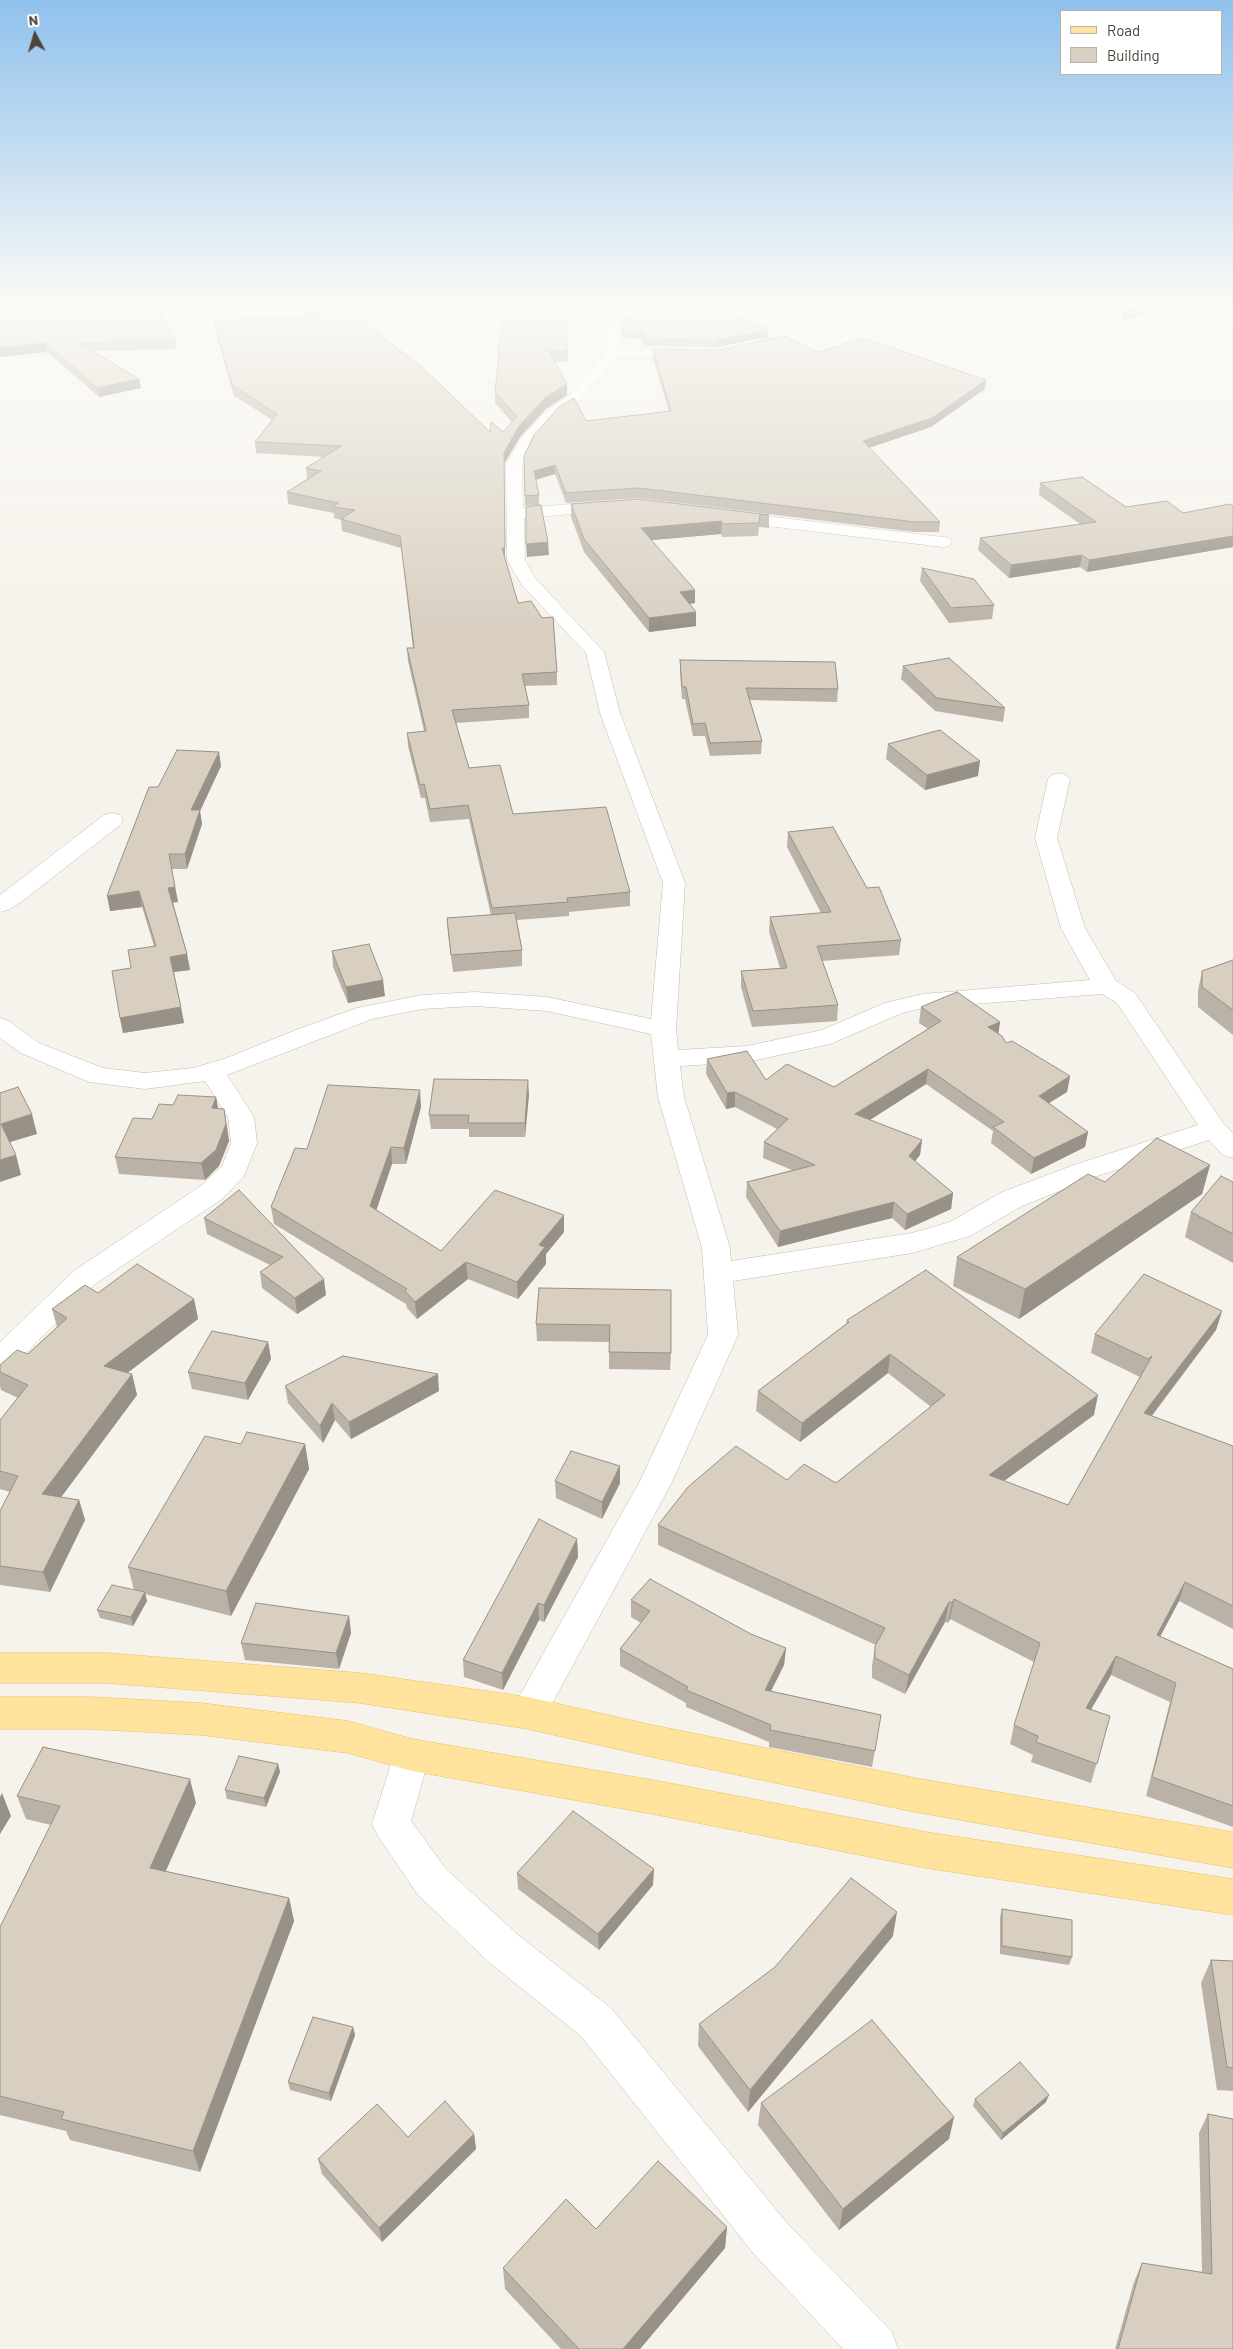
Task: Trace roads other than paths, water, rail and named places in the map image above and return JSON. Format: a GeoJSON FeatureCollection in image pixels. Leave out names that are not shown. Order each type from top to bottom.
{"type":"FeatureCollection","features":[{"type":"Feature","properties":{"kind":"main road"},"geometry":{"type":"LineString","coordinates":[[0,1668],[106,1668],[360,1688],[528,1713],[915,1795],[1233,1850]]}},
{"type":"Feature","properties":{"kind":"main road"},"geometry":{"type":"LineString","coordinates":[[0,1713],[91,1713],[201,1719],[348,1737],[412,1755],[658,1798],[926,1850],[1233,1896]]}},
{"type":"Feature","properties":{"kind":"street"},"geometry":{"type":"LineString","coordinates":[[528,1713],[655,1484],[722,1335],[716,1248],[671,1097],[663,1029],[674,883],[610,713],[595,652],[528,581],[516,560],[514,465],[526,441],[552,413]]}},
{"type":"Feature","properties":{"kind":"street"},"geometry":{"type":"LineString","coordinates":[[514,514],[623,506]]}},
{"type":"Feature","properties":{"kind":"street"},"geometry":{"type":"LineString","coordinates":[[713,514],[943,542]]}},
{"type":"Feature","properties":{"kind":"street"},"geometry":{"type":"LineString","coordinates":[[718,1273],[912,1244],[960,1229],[1012,1199],[1084,1171],[1224,1139],[1126,998],[1106,986],[1073,928],[1046,838],[1059,779]]}},
{"type":"Feature","properties":{"kind":"street"},"geometry":{"type":"LineString","coordinates":[[0,905],[112,820]]}},
{"type":"Feature","properties":{"kind":"street"},"geometry":{"type":"LineString","coordinates":[[668,1059],[746,1054],[830,1036],[894,1008],[923,1001],[1106,986]]}},
{"type":"Feature","properties":{"kind":"street"},"geometry":{"type":"LineString","coordinates":[[0,1026],[30,1048],[98,1076],[145,1081],[195,1076],[366,1013],[422,1002],[475,999],[547,1004],[663,1029]]}},
{"type":"Feature","properties":{"kind":"street"},"geometry":{"type":"LineString","coordinates":[[0,1360],[85,1277],[212,1192],[234,1170],[244,1143],[241,1117],[212,1071]]}},
{"type":"Feature","properties":{"kind":"street"},"geometry":{"type":"LineString","coordinates":[[412,1755],[391,1824],[432,1882],[504,1949],[596,2022],[770,2238],[875,2349]]}}]}
